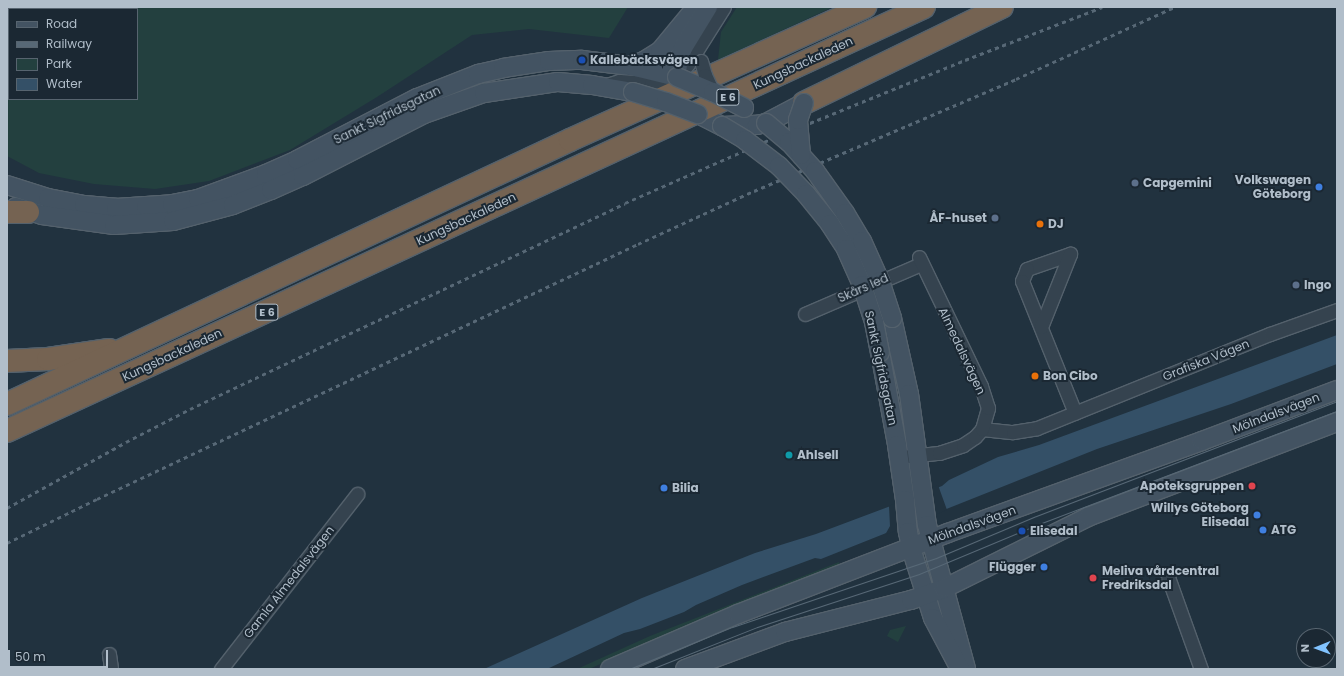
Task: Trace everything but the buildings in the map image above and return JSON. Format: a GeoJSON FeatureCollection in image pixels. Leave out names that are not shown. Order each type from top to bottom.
{"type":"FeatureCollection","features":[{"type":"Feature","properties":{"kind":"highway","name":"Kungsbackaleden"},"geometry":{"type":"LineString","coordinates":[[7,404],[134,346],[570,140],[865,7]]}},
{"type":"Feature","properties":{"kind":"highway","name":"Kungsbackaleden"},"geometry":{"type":"LineString","coordinates":[[7,431],[924,7]]}},
{"type":"Feature","properties":{"kind":"highway"},"geometry":{"type":"LineString","coordinates":[[804,103],[1002,7]]}},
{"type":"Feature","properties":{"kind":"highway"},"geometry":{"type":"LineString","coordinates":[[7,361],[48,359],[134,346]]}},
{"type":"Feature","properties":{"kind":"main road"},"geometry":{"type":"LineString","coordinates":[[631,66],[644,61],[660,51],[697,7]]}},
{"type":"Feature","properties":{"kind":"main road"},"geometry":{"type":"LineString","coordinates":[[690,111],[677,73],[678,61],[683,48],[708,7]]}},
{"type":"Feature","properties":{"kind":"main road","name":"Sankt Sigfridsgatan"},"geometry":{"type":"LineString","coordinates":[[7,185],[48,198],[84,206],[116,208],[172,204],[198,199],[266,174],[297,160],[417,98],[478,74],[503,68],[549,61],[582,60],[677,73],[744,108],[766,123],[801,155],[829,188],[862,241],[880,281],[900,348],[918,455],[922,493],[930,540],[945,588],[966,669]]}},
{"type":"Feature","properties":{"kind":"main road","name":"Sankt Sigfridsgatan"},"geometry":{"type":"LineString","coordinates":[[7,204],[17,212],[114,225],[145,224],[193,216],[233,205],[271,190],[424,114],[478,94],[519,86],[558,82],[602,86],[633,92],[690,111],[722,126],[745,140],[779,166],[806,194],[830,224],[846,249],[862,285],[874,322],[880,352],[905,500],[907,526],[911,548],[933,618],[941,636],[960,669]]}},
{"type":"Feature","properties":{"kind":"main road"},"geometry":{"type":"LineString","coordinates":[[801,155],[798,120],[804,103]]}},
{"type":"Feature","properties":{"kind":"main road","name":"Sankt Sigfridsgatan"},"geometry":{"type":"LineString","coordinates":[[722,126],[756,125],[766,123],[804,103]]}},
{"type":"Feature","properties":{"kind":"main road","name":"Mölndalsvägen"},"geometry":{"type":"LineString","coordinates":[[610,669],[738,614],[930,540],[1337,390]]}},
{"type":"Feature","properties":{"kind":"main road"},"geometry":{"type":"LineString","coordinates":[[685,669],[785,632],[945,588],[1088,517],[1337,422]]}},
{"type":"Feature","properties":{"kind":"street"},"geometry":{"type":"LineString","coordinates":[[602,86],[619,81],[651,83],[677,73],[724,7]]}},
{"type":"Feature","properties":{"kind":"street"},"geometry":{"type":"LineString","coordinates":[[700,42],[701,61],[705,75],[713,92]]}},
{"type":"Feature","properties":{"kind":"street"},"geometry":{"type":"LineString","coordinates":[[1041,327],[1070,254],[1026,269],[1022,281],[1075,413]]}},
{"type":"Feature","properties":{"kind":"street","name":"Skårs led"},"geometry":{"type":"LineString","coordinates":[[805,314],[920,261]]}},
{"type":"Feature","properties":{"kind":"street","name":"Almedalsvägen"},"geometry":{"type":"LineString","coordinates":[[920,261],[981,386],[988,408],[982,429]]}},
{"type":"Feature","properties":{"kind":"street","name":"Grafiska Vägen"},"geometry":{"type":"LineString","coordinates":[[982,429],[1013,432],[1037,428],[1270,334],[1337,310]]}},
{"type":"Feature","properties":{"kind":"street"},"geometry":{"type":"LineString","coordinates":[[898,458],[939,453],[963,445],[975,437],[982,429]]}},
{"type":"Feature","properties":{"kind":"street","name":"Gamla Almedalsvägen"},"geometry":{"type":"LineString","coordinates":[[221,669],[356,494]]}},
{"type":"Feature","properties":{"kind":"street"},"geometry":{"type":"LineString","coordinates":[[1168,577],[1201,669]]}},
{"type":"Feature","properties":{"kind":"street"},"geometry":{"type":"LineString","coordinates":[[109,654],[111,669]]}},
{"type":"Feature","properties":{"kind":"green space"},"geometry":{"type":"Polygon","coordinates":[[[7,7],[628,7],[609,38],[529,29],[472,35],[377,97],[290,150],[209,181],[155,189],[94,184],[39,173],[7,156],[7,7]]]}},
{"type":"Feature","properties":{"kind":"green space"},"geometry":{"type":"Polygon","coordinates":[[[737,7],[833,7],[718,60],[721,32],[737,7]]]}},
{"type":"Feature","properties":{"kind":"green space"},"geometry":{"type":"Polygon","coordinates":[[[839,562],[840,567],[673,632],[589,669],[577,669],[650,636],[839,562]]]}},
{"type":"Feature","properties":{"kind":"green space"},"geometry":{"type":"Polygon","coordinates":[[[906,626],[898,642],[887,636],[890,630],[906,626]]]}},
{"type":"Feature","properties":{"kind":"water"},"geometry":{"type":"Polygon","coordinates":[[[1337,335],[1337,364],[1231,404],[1097,449],[821,559],[815,558],[742,585],[696,605],[684,612],[640,629],[624,633],[547,669],[484,669],[642,598],[755,553],[816,534],[942,486],[949,480],[998,457],[1039,445],[1337,335]]]}},
{"type":"Feature","properties":{"kind":"pier"},"geometry":{"type":"Polygon","coordinates":[[[938,485],[947,510],[885,535],[890,526],[889,506],[938,485]]]}},
{"type":"Feature","properties":{"kind":"tram line"},"geometry":{"type":"LineString","coordinates":[[629,669],[732,627],[936,558],[1036,516],[1337,401]]}},
{"type":"Feature","properties":{"kind":"tram line"},"geometry":{"type":"LineString","coordinates":[[651,669],[757,627],[919,574],[1039,524],[1337,411]]}},
{"type":"Feature","properties":{"kind":"railway"},"geometry":{"type":"LineString","coordinates":[[7,508],[126,442],[190,409],[625,203],[773,138],[965,60],[1102,7]]}},
{"type":"Feature","properties":{"kind":"railway"},"geometry":{"type":"LineString","coordinates":[[7,543],[97,499],[638,244],[754,191],[1016,79],[1175,7]]}},
{"type":"Feature","properties":{"kind":"place","name":"Kallebäcksvägen"},"geometry":{"type":"Point","coordinates":[582,60]}},
{"type":"Feature","properties":{"kind":"place","name":"Capgemini"},"geometry":{"type":"Point","coordinates":[1135,183]}},
{"type":"Feature","properties":{"kind":"place","name":"Volkswagen Göteborg"},"geometry":{"type":"Point","coordinates":[1319,187]}},
{"type":"Feature","properties":{"kind":"place","name":"ÅF-huset"},"geometry":{"type":"Point","coordinates":[995,218]}},
{"type":"Feature","properties":{"kind":"place","name":"DJ"},"geometry":{"type":"Point","coordinates":[1040,224]}},
{"type":"Feature","properties":{"kind":"place","name":"Ingo"},"geometry":{"type":"Point","coordinates":[1296,285]}},
{"type":"Feature","properties":{"kind":"place","name":"Bon Cibo"},"geometry":{"type":"Point","coordinates":[1035,376]}},
{"type":"Feature","properties":{"kind":"place","name":"Ahlsell"},"geometry":{"type":"Point","coordinates":[789,455]}},
{"type":"Feature","properties":{"kind":"place","name":"Apoteksgruppen"},"geometry":{"type":"Point","coordinates":[1252,486]}},
{"type":"Feature","properties":{"kind":"place","name":"Bilia"},"geometry":{"type":"Point","coordinates":[664,488]}},
{"type":"Feature","properties":{"kind":"place","name":"Willys Göteborg Elisedal"},"geometry":{"type":"Point","coordinates":[1257,515]}},
{"type":"Feature","properties":{"kind":"place","name":"ATG"},"geometry":{"type":"Point","coordinates":[1263,530]}},
{"type":"Feature","properties":{"kind":"place","name":"Elisedal"},"geometry":{"type":"Point","coordinates":[1022,531]}},
{"type":"Feature","properties":{"kind":"place","name":"Flügger"},"geometry":{"type":"Point","coordinates":[1044,567]}},
{"type":"Feature","properties":{"kind":"place","name":"Meliva vårdcentral Fredriksdal"},"geometry":{"type":"Point","coordinates":[1093,578]}}]}
